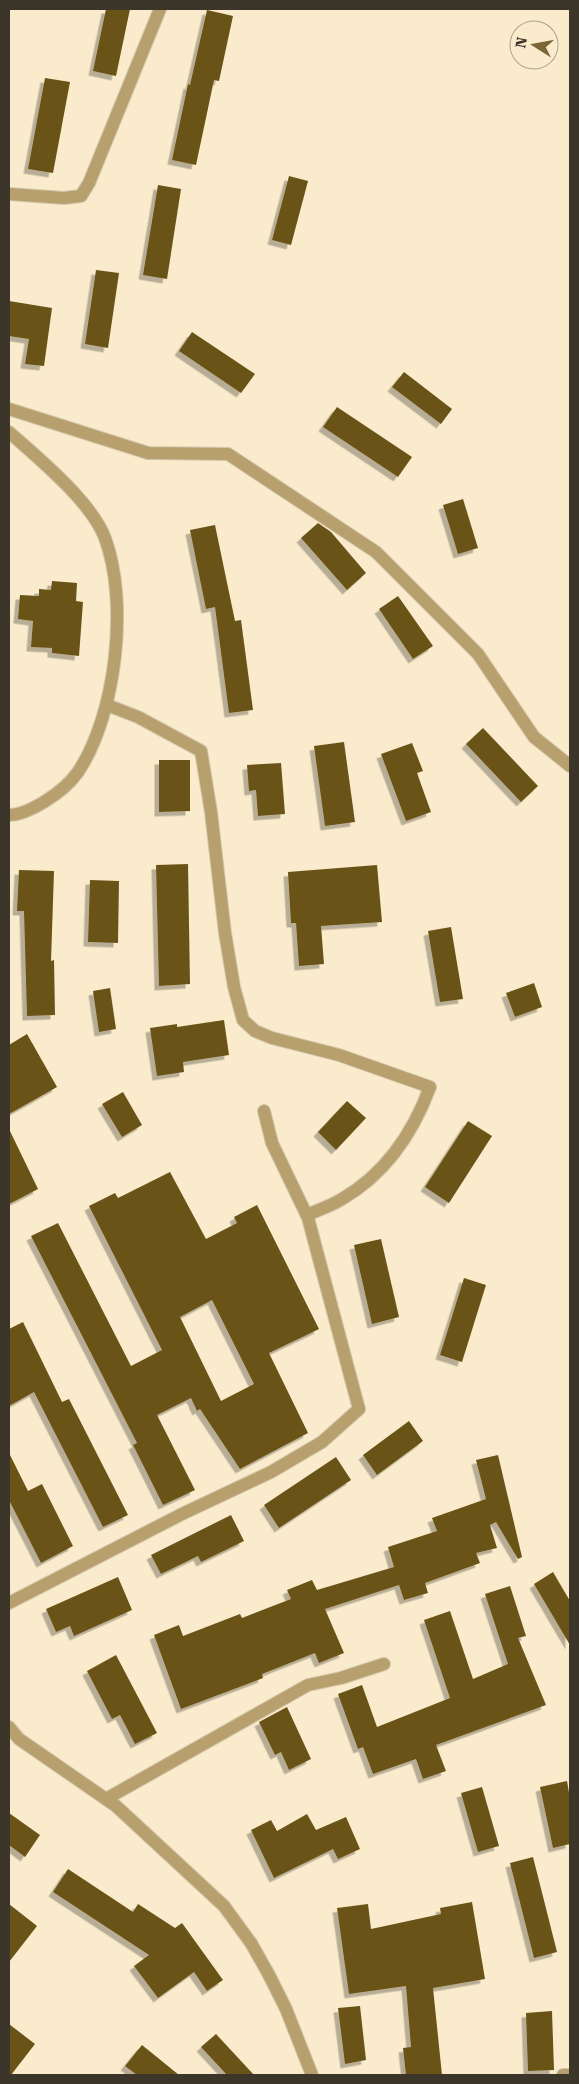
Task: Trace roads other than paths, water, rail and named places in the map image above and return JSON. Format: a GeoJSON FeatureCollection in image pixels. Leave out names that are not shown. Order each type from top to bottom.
{"type":"FeatureCollection","features":[{"type":"Feature","properties":{"kind":"street"},"geometry":{"type":"LineString","coordinates":[[9,194],[64,198],[81,196],[89,183],[160,9]]}},
{"type":"Feature","properties":{"kind":"street"},"geometry":{"type":"LineString","coordinates":[[9,409],[148,453],[228,454],[376,552],[478,654],[534,737],[570,766]]}},
{"type":"Feature","properties":{"kind":"street"},"geometry":{"type":"LineString","coordinates":[[9,432],[84,504],[105,537],[118,598],[113,670],[107,706],[78,772],[62,791],[36,807],[9,814]]}},
{"type":"Feature","properties":{"kind":"street"},"geometry":{"type":"LineString","coordinates":[[107,706],[138,717],[201,751],[211,812],[225,933],[234,987],[243,1020],[255,1031],[272,1038],[339,1055],[430,1087],[419,1118],[400,1145],[371,1179],[341,1200],[307,1215]]}},
{"type":"Feature","properties":{"kind":"street"},"geometry":{"type":"LineString","coordinates":[[9,1603],[182,1514],[271,1472],[322,1442],[359,1409],[307,1215],[272,1142],[264,1111]]}},
{"type":"Feature","properties":{"kind":"street"},"geometry":{"type":"LineString","coordinates":[[106,1799],[308,1685],[341,1678],[384,1664]]}},
{"type":"Feature","properties":{"kind":"street"},"geometry":{"type":"LineString","coordinates":[[9,1727],[19,1738],[106,1799],[224,1906],[251,1942],[286,2009],[312,2075]]}},
{"type":"Feature","properties":{"kind":"street"},"geometry":{"type":"LineString","coordinates":[[563,2075],[570,2075]]}}]}
